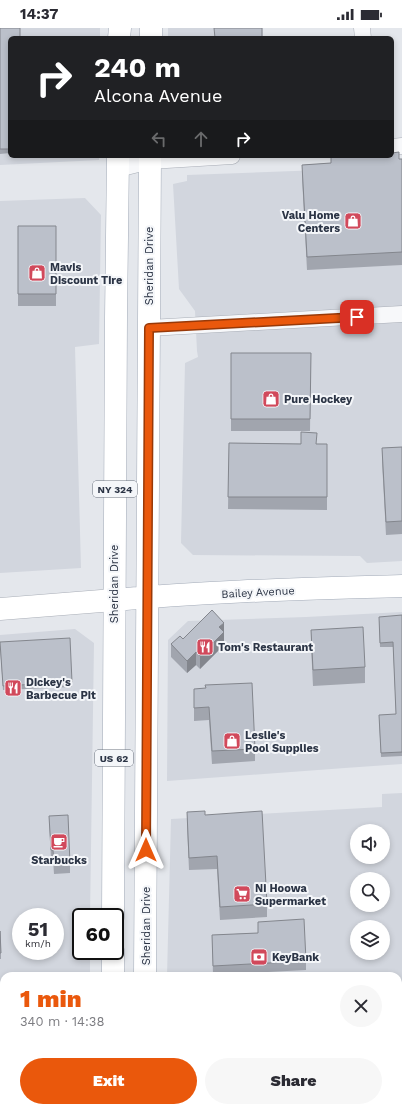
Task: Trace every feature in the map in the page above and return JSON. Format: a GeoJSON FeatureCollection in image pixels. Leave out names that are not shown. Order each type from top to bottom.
{"type":"FeatureCollection","features":[{"type":"Feature","properties":{"kind":"main road","name":"Sheridan Drive"},"geometry":{"type":"LineString","coordinates":[[145,972],[150,159]]}},
{"type":"Feature","properties":{"kind":"main road","name":"Sheridan Drive"},"geometry":{"type":"LineString","coordinates":[[113,908],[118,162]]}},
{"type":"Feature","properties":{"kind":"main road","name":"Bailey Avenue"},"geometry":{"type":"LineString","coordinates":[[0,609],[148,597],[402,586]]}},
{"type":"Feature","properties":{"kind":"main road"},"geometry":{"type":"LineString","coordinates":[[113,960],[113,972]]}},
{"type":"Feature","properties":{"kind":"street"},"geometry":{"type":"LineString","coordinates":[[118,162],[177,158]]}},
{"type":"Feature","properties":{"kind":"street"},"geometry":{"type":"LineString","coordinates":[[149,328],[402,314]]}},
{"type":"Feature","properties":{"kind":"shaded area"},"geometry":{"type":"Polygon","coordinates":[[[0,28],[100,28],[100,36],[8,36],[8,158],[99,158],[99,160],[0,165],[0,28]]]}},
{"type":"Feature","properties":{"kind":"shaded area"},"geometry":{"type":"Polygon","coordinates":[[[168,28],[263,28],[263,36],[168,36],[168,28]]]}},
{"type":"Feature","properties":{"kind":"shaded area"},"geometry":{"type":"Polygon","coordinates":[[[402,167],[402,561],[367,563],[360,556],[193,555],[181,543],[185,363],[198,357],[195,311],[179,289],[173,184],[187,181],[187,175],[402,167]]]}},
{"type":"Feature","properties":{"kind":"shaded area"},"geometry":{"type":"Polygon","coordinates":[[[85,198],[101,215],[99,344],[75,347],[81,568],[0,573],[0,201],[85,198]]]}},
{"type":"Feature","properties":{"kind":"shaded area"},"geometry":{"type":"Polygon","coordinates":[[[402,612],[402,764],[167,781],[168,640],[188,621],[402,612]]]}},
{"type":"Feature","properties":{"kind":"shaded area"},"geometry":{"type":"Polygon","coordinates":[[[75,629],[94,643],[90,908],[72,908],[72,960],[90,960],[90,972],[0,972],[0,635],[75,629]]]}},
{"type":"Feature","properties":{"kind":"shaded area"},"geometry":{"type":"Polygon","coordinates":[[[402,793],[402,972],[167,972],[171,819],[382,807],[382,794],[402,793]]]}},
{"type":"Feature","properties":{"kind":"building"},"geometry":{"type":"Polygon","coordinates":[[[0,28],[20,28],[20,36],[8,36],[8,149],[0,149],[0,28]]]}},
{"type":"Feature","properties":{"kind":"building"},"geometry":{"type":"Polygon","coordinates":[[[214,28],[262,28],[262,36],[215,36],[214,28]]]}},
{"type":"Feature","properties":{"kind":"building","name":"Valu Home Centers"},"geometry":{"type":"Polygon","coordinates":[[[399,152],[399,159],[402,159],[402,252],[307,257],[302,165],[331,163],[331,158],[394,158],[394,153],[399,152]]]}},
{"type":"Feature","properties":{"kind":"building","name":"Mavis Discount Tire"},"geometry":{"type":"Polygon","coordinates":[[[18,226],[56,226],[56,294],[18,294],[18,226]]]}},
{"type":"Feature","properties":{"kind":"building","name":"Pure Hockey"},"geometry":{"type":"Polygon","coordinates":[[[231,353],[311,353],[310,419],[231,419],[231,353]]]}},
{"type":"Feature","properties":{"kind":"building"},"geometry":{"type":"Polygon","coordinates":[[[301,432],[317,433],[316,444],[327,444],[327,497],[228,497],[229,443],[301,444],[301,432]]]}},
{"type":"Feature","properties":{"kind":"building"},"geometry":{"type":"Polygon","coordinates":[[[402,447],[402,521],[386,522],[382,448],[402,447]]]}},
{"type":"Feature","properties":{"kind":"building"},"geometry":{"type":"Polygon","coordinates":[[[212,610],[224,623],[219,627],[224,632],[200,656],[196,652],[187,661],[171,644],[180,636],[183,639],[212,610]]]}},
{"type":"Feature","properties":{"kind":"building"},"geometry":{"type":"Polygon","coordinates":[[[402,615],[402,752],[381,753],[379,715],[396,714],[393,642],[380,643],[379,617],[402,615]]]}},
{"type":"Feature","properties":{"kind":"building"},"geometry":{"type":"Polygon","coordinates":[[[363,627],[365,667],[313,670],[311,630],[363,627]]]}},
{"type":"Feature","properties":{"kind":"building"},"geometry":{"type":"Polygon","coordinates":[[[70,638],[72,682],[3,686],[0,642],[70,638]]]}},
{"type":"Feature","properties":{"kind":"building","name":"Leslie's Pool Supplies"},"geometry":{"type":"Polygon","coordinates":[[[252,683],[255,749],[212,751],[209,707],[194,708],[194,689],[206,688],[205,685],[252,683]]]}},
{"type":"Feature","properties":{"kind":"building","name":"Ni Hoowa Supermarket"},"geometry":{"type":"Polygon","coordinates":[[[205,811],[205,815],[262,811],[267,904],[220,907],[217,856],[189,858],[187,812],[205,811]]]}},
{"type":"Feature","properties":{"kind":"building","name":"Starbucks"},"geometry":{"type":"Polygon","coordinates":[[[68,815],[70,864],[54,865],[53,850],[51,850],[49,816],[68,815]]]}},
{"type":"Feature","properties":{"kind":"building","name":"KeyBank"},"geometry":{"type":"Polygon","coordinates":[[[304,919],[306,961],[213,966],[212,935],[258,933],[258,922],[304,919]]]}},
{"type":"Feature","properties":{"kind":"building"},"geometry":{"type":"Polygon","coordinates":[[[0,931],[1,953],[0,953],[0,931]]]}},
{"type":"Feature","properties":{"kind":"place","name":"Valu Home Centers"},"geometry":{"type":"Point","coordinates":[353,221]}},
{"type":"Feature","properties":{"kind":"place","name":"Mavis Discount Tire"},"geometry":{"type":"Point","coordinates":[37,273]}},
{"type":"Feature","properties":{"kind":"place","name":"Pure Hockey"},"geometry":{"type":"Point","coordinates":[271,399]}},
{"type":"Feature","properties":{"kind":"place","name":"Tom's Restaurant"},"geometry":{"type":"Point","coordinates":[205,647]}},
{"type":"Feature","properties":{"kind":"place","name":"Dickey's Barbecue Pit"},"geometry":{"type":"Point","coordinates":[13,688]}},
{"type":"Feature","properties":{"kind":"place","name":"Leslie's Pool Supplies"},"geometry":{"type":"Point","coordinates":[232,741]}},
{"type":"Feature","properties":{"kind":"place","name":"Starbucks"},"geometry":{"type":"Point","coordinates":[59,842]}},
{"type":"Feature","properties":{"kind":"place","name":"Ni Hoowa Supermarket"},"geometry":{"type":"Point","coordinates":[242,894]}},
{"type":"Feature","properties":{"kind":"place","name":"KeyBank"},"geometry":{"type":"Point","coordinates":[259,957]}},
{"type":"Feature","properties":{"kind":"route"},"geometry":{"type":"LineString","coordinates":[[146,850],[149,328],[357,317]]}}]}
